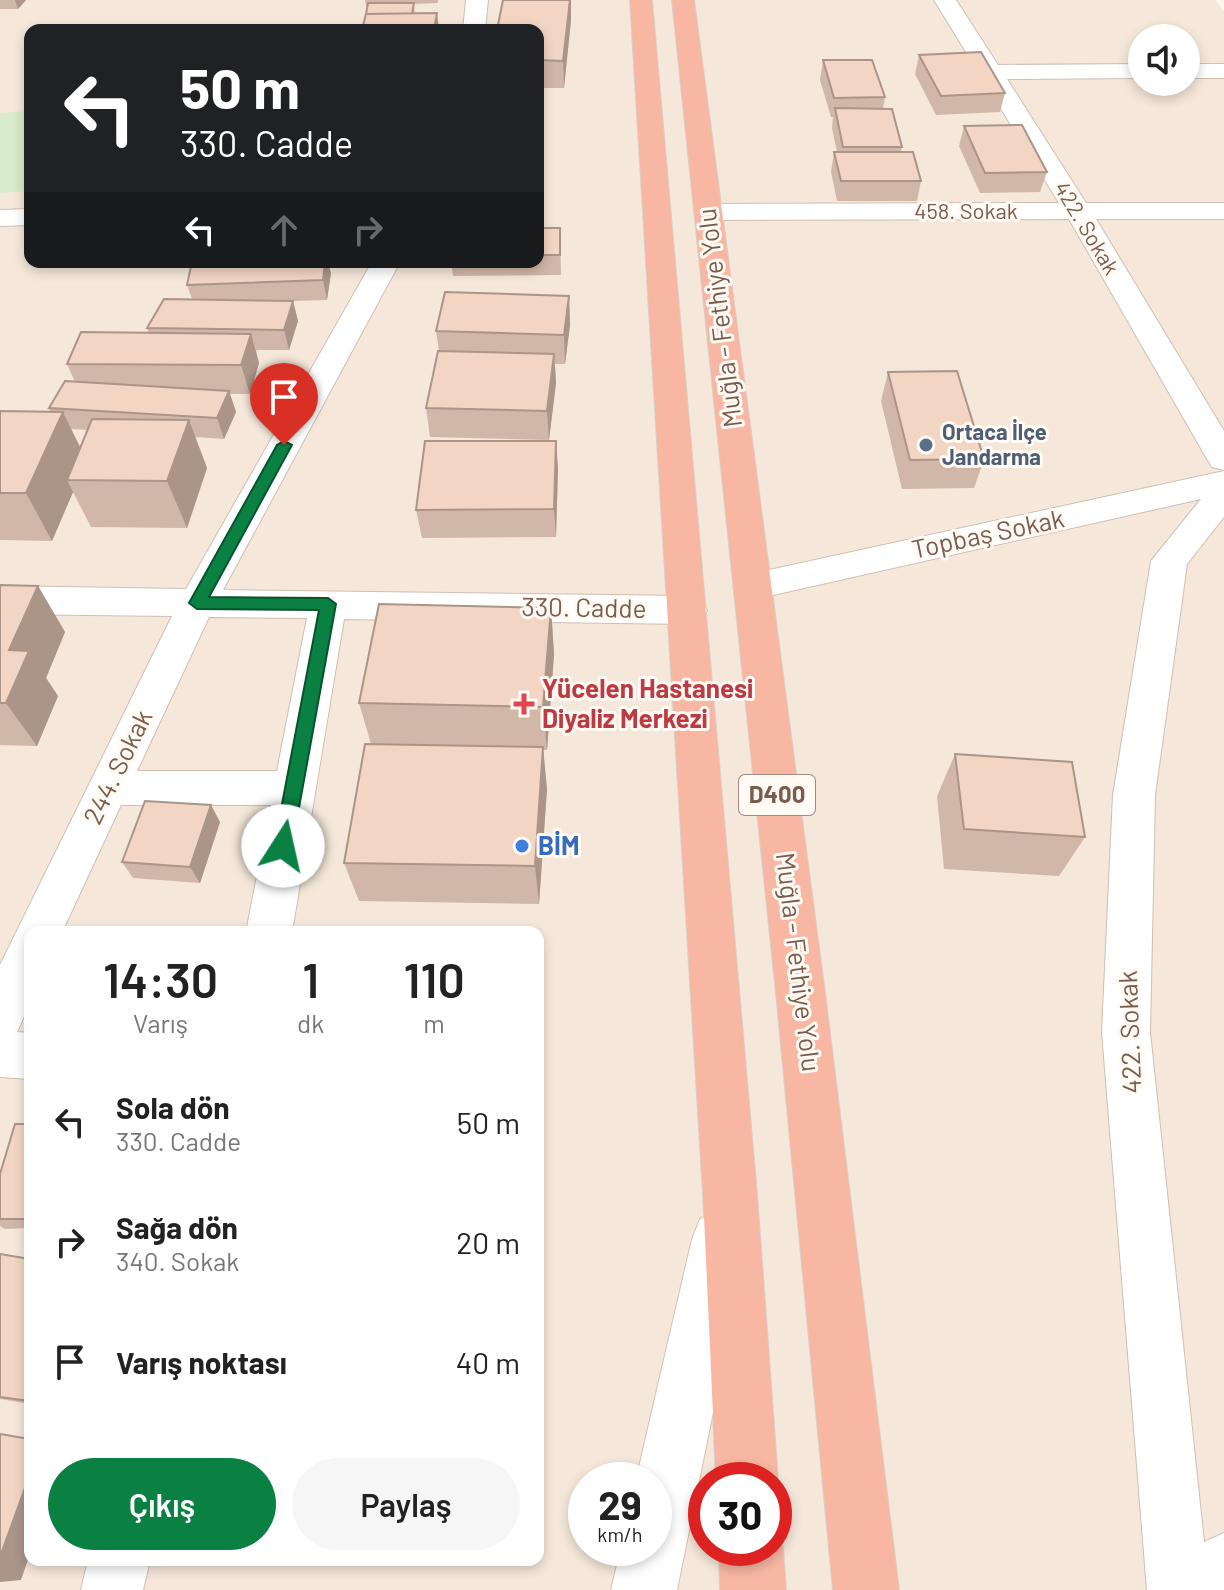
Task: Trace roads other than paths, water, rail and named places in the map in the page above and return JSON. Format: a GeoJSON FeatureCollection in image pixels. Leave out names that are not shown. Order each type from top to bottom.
{"type":"FeatureCollection","features":[{"type":"Feature","properties":{"kind":"highway","name":"Muğla - Fethiye Yolu"},"geometry":{"type":"LineString","coordinates":[[641,0],[730,1194],[746,1462]]}},
{"type":"Feature","properties":{"kind":"highway","name":"Muğla - Fethiye Yolu"},"geometry":{"type":"LineString","coordinates":[[683,0],[815,1104],[866,1590]]}},
{"type":"Feature","properties":{"kind":"highway"},"geometry":{"type":"LineString","coordinates":[[752,1566],[753,1590]]}},
{"type":"Feature","properties":{"kind":"street"},"geometry":{"type":"LineString","coordinates":[[475,24],[477,0]]}},
{"type":"Feature","properties":{"kind":"street","name":"422. Sokak"},"geometry":{"type":"LineString","coordinates":[[945,0],[1077,210],[1224,459]]}},
{"type":"Feature","properties":{"kind":"street"},"geometry":{"type":"LineString","coordinates":[[990,72],[1128,71]]}},
{"type":"Feature","properties":{"kind":"street"},"geometry":{"type":"LineString","coordinates":[[1200,71],[1224,71]]}},
{"type":"Feature","properties":{"kind":"street","name":"458. Sokak"},"geometry":{"type":"LineString","coordinates":[[708,212],[1224,211]]}},
{"type":"Feature","properties":{"kind":"street"},"geometry":{"type":"LineString","coordinates":[[0,218],[24,217]]}},
{"type":"Feature","properties":{"kind":"street","name":"244. Sokak"},"geometry":{"type":"LineString","coordinates":[[42,926],[197,603],[383,268]]}},
{"type":"Feature","properties":{"kind":"street","name":"Topbaş Sokak"},"geometry":{"type":"LineString","coordinates":[[751,587],[1224,482]]}},
{"type":"Feature","properties":{"kind":"street","name":"422. Sokak"},"geometry":{"type":"LineString","coordinates":[[1193,1580],[1126,1032],[1134,795],[1169,561],[1224,494]]}},
{"type":"Feature","properties":{"kind":"street","name":"330. Cadde"},"geometry":{"type":"LineString","coordinates":[[0,600],[688,610]]}},
{"type":"Feature","properties":{"kind":"street"},"geometry":{"type":"LineString","coordinates":[[270,926],[328,604]]}},
{"type":"Feature","properties":{"kind":"street"},"geometry":{"type":"LineString","coordinates":[[109,788],[293,788]]}},
{"type":"Feature","properties":{"kind":"street"},"geometry":{"type":"LineString","coordinates":[[0,1054],[24,1056]]}},
{"type":"Feature","properties":{"kind":"street"},"geometry":{"type":"LineString","coordinates":[[671,1462],[730,1194]]}},
{"type":"Feature","properties":{"kind":"street"},"geometry":{"type":"LineString","coordinates":[[112,1590],[118,1566]]}},
{"type":"Feature","properties":{"kind":"street"},"geometry":{"type":"LineString","coordinates":[[644,1590],[649,1566]]}},
{"type":"Feature","properties":{"kind":"place","name":"Ortaca İlçe Jandarma"},"geometry":{"type":"Point","coordinates":[926,445]}},
{"type":"Feature","properties":{"kind":"place","name":"Yücelen Hastanesi Diyaliz Merkezi"},"geometry":{"type":"Point","coordinates":[524,704]}},
{"type":"Feature","properties":{"kind":"place","name":"BİM"},"geometry":{"type":"Point","coordinates":[522,846]}}]}
